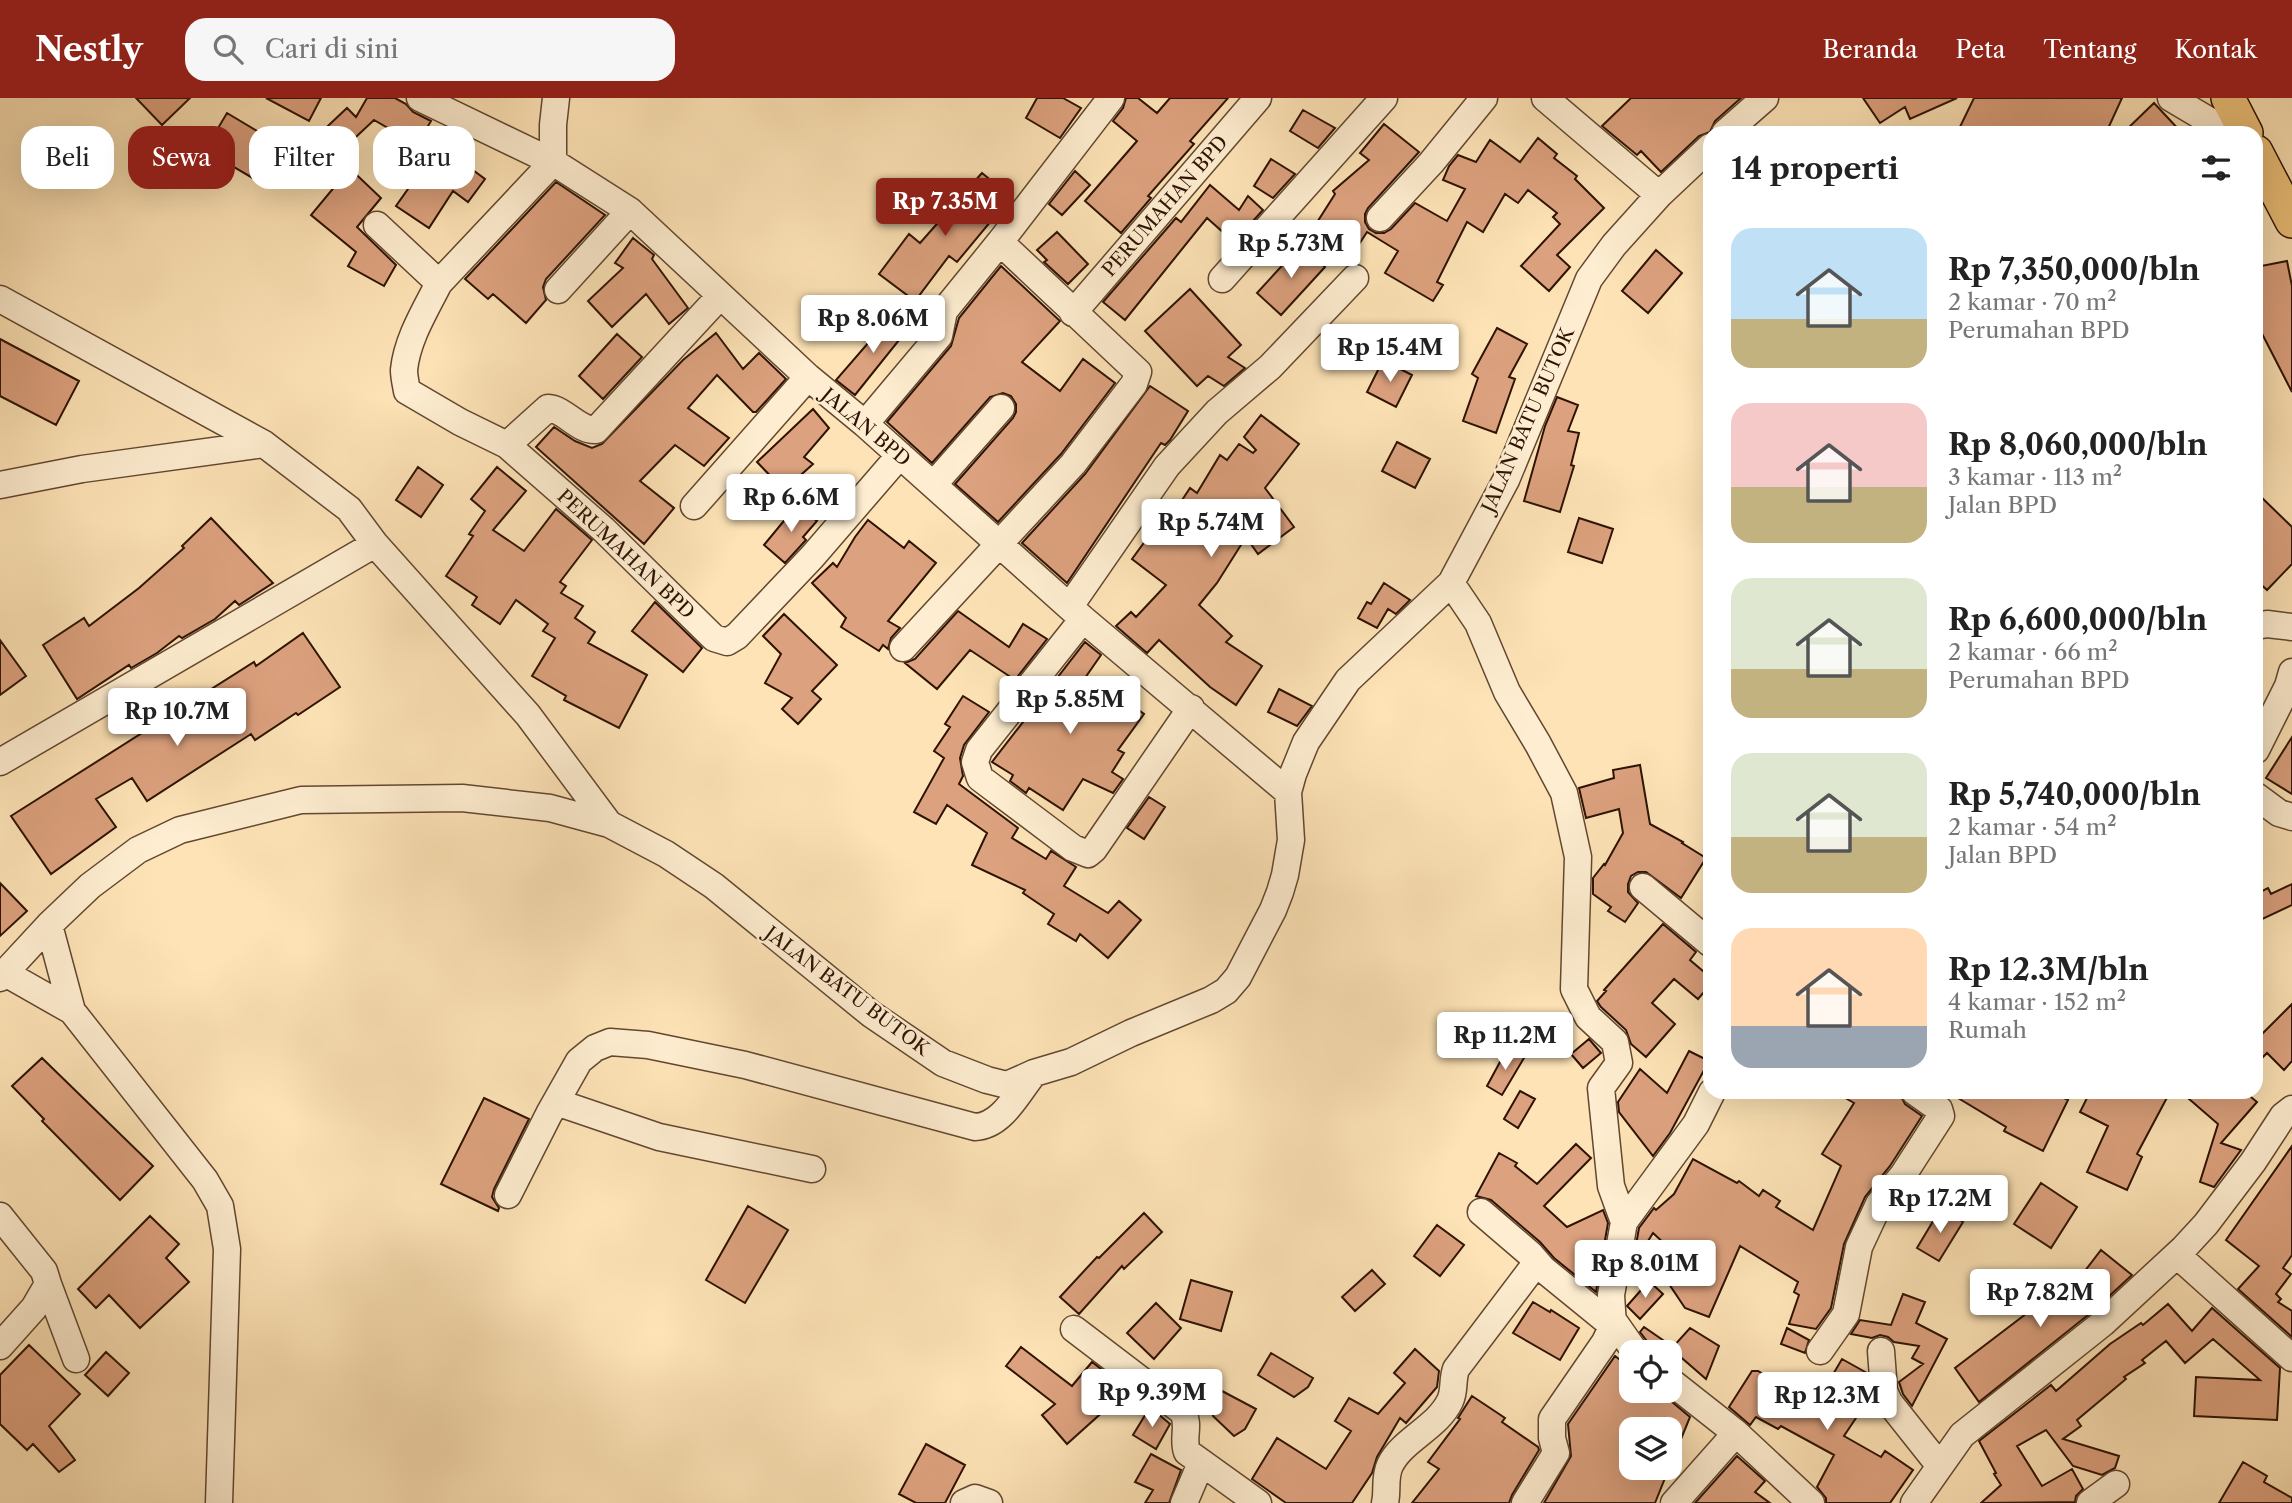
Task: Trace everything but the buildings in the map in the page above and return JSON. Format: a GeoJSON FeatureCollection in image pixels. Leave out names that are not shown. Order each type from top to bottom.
{"type":"FeatureCollection","features":[{"type":"Feature","properties":{"kind":"main road"},"geometry":{"type":"LineString","coordinates":[[2228,98],[2242,126]]}},
{"type":"Feature","properties":{"kind":"main road"},"geometry":{"type":"LineString","coordinates":[[2263,165],[2292,221]]}},
{"type":"Feature","properties":{"kind":"street"},"geometry":{"type":"LineString","coordinates":[[377,225],[439,283],[553,162],[556,98]]}},
{"type":"Feature","properties":{"kind":"street"},"geometry":{"type":"LineString","coordinates":[[865,424],[939,336],[943,310],[1000,242],[1111,98]]}},
{"type":"Feature","properties":{"kind":"street","name":"PERUMAHAN BPD"},"geometry":{"type":"LineString","coordinates":[[1073,313],[1258,98]]}},
{"type":"Feature","properties":{"kind":"street"},"geometry":{"type":"LineString","coordinates":[[1222,279],[1384,98]]}},
{"type":"Feature","properties":{"kind":"street"},"geometry":{"type":"LineString","coordinates":[[1380,218],[1431,163],[1484,98]]}},
{"type":"Feature","properties":{"kind":"street"},"geometry":{"type":"LineString","coordinates":[[1545,98],[1659,195]]}},
{"type":"Feature","properties":{"kind":"street"},"geometry":{"type":"LineString","coordinates":[[1733,126],[1765,98]]}},
{"type":"Feature","properties":{"kind":"street"},"geometry":{"type":"LineString","coordinates":[[2171,98],[2218,126]]}},
{"type":"Feature","properties":{"kind":"street","name":"JALAN BPD"},"geometry":{"type":"LineString","coordinates":[[433,101],[553,162],[630,211],[808,377],[934,484],[998,545],[1288,792]]}},
{"type":"Feature","properties":{"kind":"street","name":"JALAN BATU BUTOK"},"geometry":{"type":"LineString","coordinates":[[2,976],[48,925],[90,886],[138,850],[180,830],[301,800],[462,798],[550,808],[609,824],[666,854],[715,886],[871,1014],[943,1063],[1007,1085],[1034,1073],[1071,1062],[1131,1033],[1211,1000],[1233,984],[1249,960],[1273,910],[1285,875],[1291,840],[1288,792],[1295,766],[1306,742],[1348,680],[1451,583],[1506,480],[1589,279],[1614,245],[1659,195],[1703,154]]}},
{"type":"Feature","properties":{"kind":"street"},"geometry":{"type":"LineString","coordinates":[[558,290],[630,211]]}},
{"type":"Feature","properties":{"kind":"street"},"geometry":{"type":"LineString","coordinates":[[903,648],[1073,464],[1134,384],[1138,372],[1000,242]]}},
{"type":"Feature","properties":{"kind":"street"},"geometry":{"type":"LineString","coordinates":[[1191,708],[1088,854],[1073,848],[980,778],[975,762],[979,750],[1077,612],[1167,466],[1217,412],[1270,367],[1355,278]]}},
{"type":"Feature","properties":{"kind":"street","name":"PERUMAHAN BPD"},"geometry":{"type":"LineString","coordinates":[[439,283],[417,328],[407,357],[404,371],[407,391],[460,422],[508,445],[604,530],[714,638],[727,642],[737,636],[812,557],[900,455]]}},
{"type":"Feature","properties":{"kind":"street"},"geometry":{"type":"LineString","coordinates":[[508,445],[548,408],[555,409],[588,430],[596,430],[720,296]]}},
{"type":"Feature","properties":{"kind":"street"},"geometry":{"type":"LineString","coordinates":[[0,299],[264,444],[349,509],[375,544],[528,715],[609,824]]}},
{"type":"Feature","properties":{"kind":"street"},"geometry":{"type":"LineString","coordinates":[[694,506],[808,377]]}},
{"type":"Feature","properties":{"kind":"street"},"geometry":{"type":"LineString","coordinates":[[934,484],[1001,408]]}},
{"type":"Feature","properties":{"kind":"street"},"geometry":{"type":"LineString","coordinates":[[0,485],[82,469],[264,444]]}},
{"type":"Feature","properties":{"kind":"street"},"geometry":{"type":"LineString","coordinates":[[0,762],[375,544]]}},
{"type":"Feature","properties":{"kind":"street"},"geometry":{"type":"LineString","coordinates":[[1451,583],[1478,623],[1507,692],[1564,793],[1578,857],[1574,989],[1588,1017],[1615,1042],[1619,1063],[1601,1088],[1611,1186],[1625,1222]]}},
{"type":"Feature","properties":{"kind":"street"},"geometry":{"type":"LineString","coordinates":[[2263,625],[2292,626]]}},
{"type":"Feature","properties":{"kind":"street"},"geometry":{"type":"LineString","coordinates":[[2263,736],[2288,686],[2292,672]]}},
{"type":"Feature","properties":{"kind":"street"},"geometry":{"type":"LineString","coordinates":[[2263,801],[2279,813],[2292,817]]}},
{"type":"Feature","properties":{"kind":"street"},"geometry":{"type":"LineString","coordinates":[[1643,887],[1703,937]]}},
{"type":"Feature","properties":{"kind":"street"},"geometry":{"type":"LineString","coordinates":[[48,925],[72,1011],[205,1180],[220,1206],[227,1249],[219,1503]]}},
{"type":"Feature","properties":{"kind":"street"},"geometry":{"type":"LineString","coordinates":[[2,976],[72,1011]]}},
{"type":"Feature","properties":{"kind":"street"},"geometry":{"type":"LineString","coordinates":[[508,1195],[569,1077],[587,1053],[595,1048],[619,1042],[648,1045],[745,1065],[975,1127],[986,1126],[997,1119],[1034,1073]]}},
{"type":"Feature","properties":{"kind":"street"},"geometry":{"type":"LineString","coordinates":[[1525,1503],[1556,1453],[1552,1438],[1552,1419],[1613,1326],[1611,1295],[1625,1222],[1696,1124],[1708,1099]]}},
{"type":"Feature","properties":{"kind":"street"},"geometry":{"type":"LineString","coordinates":[[1820,1351],[1846,1314],[1859,1247],[1879,1204],[1903,1175],[1941,1116],[1939,1109],[1925,1099]]}},
{"type":"Feature","properties":{"kind":"street"},"geometry":{"type":"LineString","coordinates":[[556,1102],[659,1137],[812,1169]]}},
{"type":"Feature","properties":{"kind":"street"},"geometry":{"type":"LineString","coordinates":[[1914,1503],[1962,1435],[2103,1323],[2177,1255],[2206,1224],[2284,1116],[2292,1109]]}},
{"type":"Feature","properties":{"kind":"street"},"geometry":{"type":"LineString","coordinates":[[1481,1212],[1613,1326]]}},
{"type":"Feature","properties":{"kind":"street"},"geometry":{"type":"LineString","coordinates":[[0,1216],[44,1270],[76,1359]]}},
{"type":"Feature","properties":{"kind":"street"},"geometry":{"type":"LineString","coordinates":[[2177,1255],[2292,1358]]}},
{"type":"Feature","properties":{"kind":"street"},"geometry":{"type":"LineString","coordinates":[[1385,1503],[1387,1474],[1396,1455],[1445,1410],[1453,1393],[1453,1377],[1457,1369],[1537,1262]]}},
{"type":"Feature","properties":{"kind":"street"},"geometry":{"type":"LineString","coordinates":[[0,1346],[34,1308],[48,1283]]}},
{"type":"Feature","properties":{"kind":"street"},"geometry":{"type":"LineString","coordinates":[[1613,1326],[1615,1323],[1627,1340]]}},
{"type":"Feature","properties":{"kind":"street"},"geometry":{"type":"LineString","coordinates":[[1074,1329],[1183,1412],[1187,1426],[1186,1449],[1200,1463],[1258,1503]]}},
{"type":"Feature","properties":{"kind":"street"},"geometry":{"type":"LineString","coordinates":[[1881,1351],[1884,1391],[1889,1402],[1939,1465]]}},
{"type":"Feature","properties":{"kind":"street"},"geometry":{"type":"LineString","coordinates":[[1682,1390],[1736,1433],[1811,1503]]}},
{"type":"Feature","properties":{"kind":"street"},"geometry":{"type":"LineString","coordinates":[[1674,1503],[1736,1433]]}},
{"type":"Feature","properties":{"kind":"street"},"geometry":{"type":"LineString","coordinates":[[1184,1503],[1200,1463]]}},
{"type":"Feature","properties":{"kind":"street"},"geometry":{"type":"LineString","coordinates":[[2090,1503],[2116,1484]]}},
{"type":"Feature","properties":{"kind":"street"},"geometry":{"type":"LineString","coordinates":[[964,1503],[975,1498],[989,1503]]}}]}
